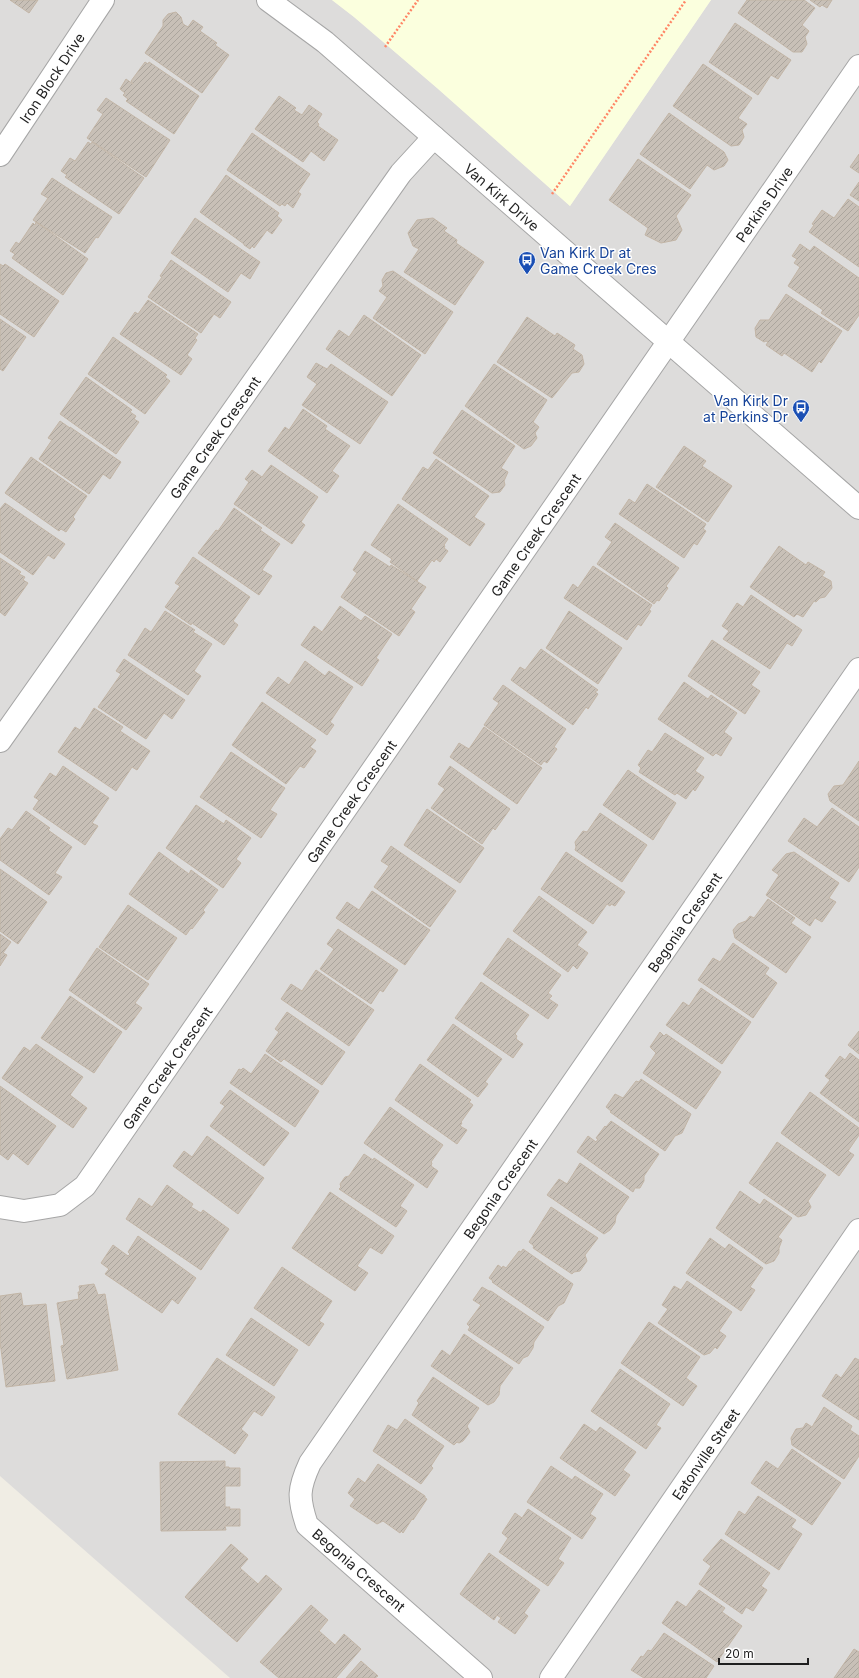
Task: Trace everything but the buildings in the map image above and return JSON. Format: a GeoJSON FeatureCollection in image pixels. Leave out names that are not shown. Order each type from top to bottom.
{"type":"FeatureCollection","features":[{"type":"Feature","properties":{"kind":"street","name":"Iron Block Drive"},"geometry":{"type":"LineString","coordinates":[[0,155],[103,0]]}},
{"type":"Feature","properties":{"kind":"street","name":"Van Kirk Drive"},"geometry":{"type":"LineString","coordinates":[[268,0],[325,42],[859,508]]}},
{"type":"Feature","properties":{"kind":"street","name":"Perkins Drive"},"geometry":{"type":"LineString","coordinates":[[669,341],[859,66]]}},
{"type":"Feature","properties":{"kind":"street","name":"Game Creek Crescent"},"geometry":{"type":"LineString","coordinates":[[0,741],[401,173],[434,137]]}},
{"type":"Feature","properties":{"kind":"street","name":"Game Creek Crescent"},"geometry":{"type":"LineString","coordinates":[[0,1207],[24,1211],[60,1205],[85,1186],[669,341]]}},
{"type":"Feature","properties":{"kind":"street","name":"Begonia Crescent"},"geometry":{"type":"LineString","coordinates":[[481,1678],[307,1525],[300,1506],[300,1491],[304,1477],[310,1463],[859,669]]}},
{"type":"Feature","properties":{"kind":"street","name":"Eatonville Street"},"geometry":{"type":"LineString","coordinates":[[551,1678],[859,1230]]}},
{"type":"Feature","properties":{"kind":"path"},"geometry":{"type":"LineString","coordinates":[[385,47],[418,0]]}},
{"type":"Feature","properties":{"kind":"path"},"geometry":{"type":"LineString","coordinates":[[552,194],[686,0]]}},
{"type":"Feature","properties":{"kind":"shaded area"},"geometry":{"type":"Polygon","coordinates":[[[0,0],[332,0],[437,88],[570,206],[711,0],[859,0],[859,1678],[230,1678],[0,1476],[0,0]]]}},
{"type":"Feature","properties":{"kind":"shaded area"},"geometry":{"type":"Polygon","coordinates":[[[332,0],[711,0],[570,206],[437,88],[332,0]]]}},
{"type":"Feature","properties":{"kind":"place","name":"Van Kirk Dr at Game Creek Cres"},"geometry":{"type":"Point","coordinates":[527,275]}},
{"type":"Feature","properties":{"kind":"place","name":"Van Kirk Dr at Perkins Dr"},"geometry":{"type":"Point","coordinates":[801,423]}}]}
